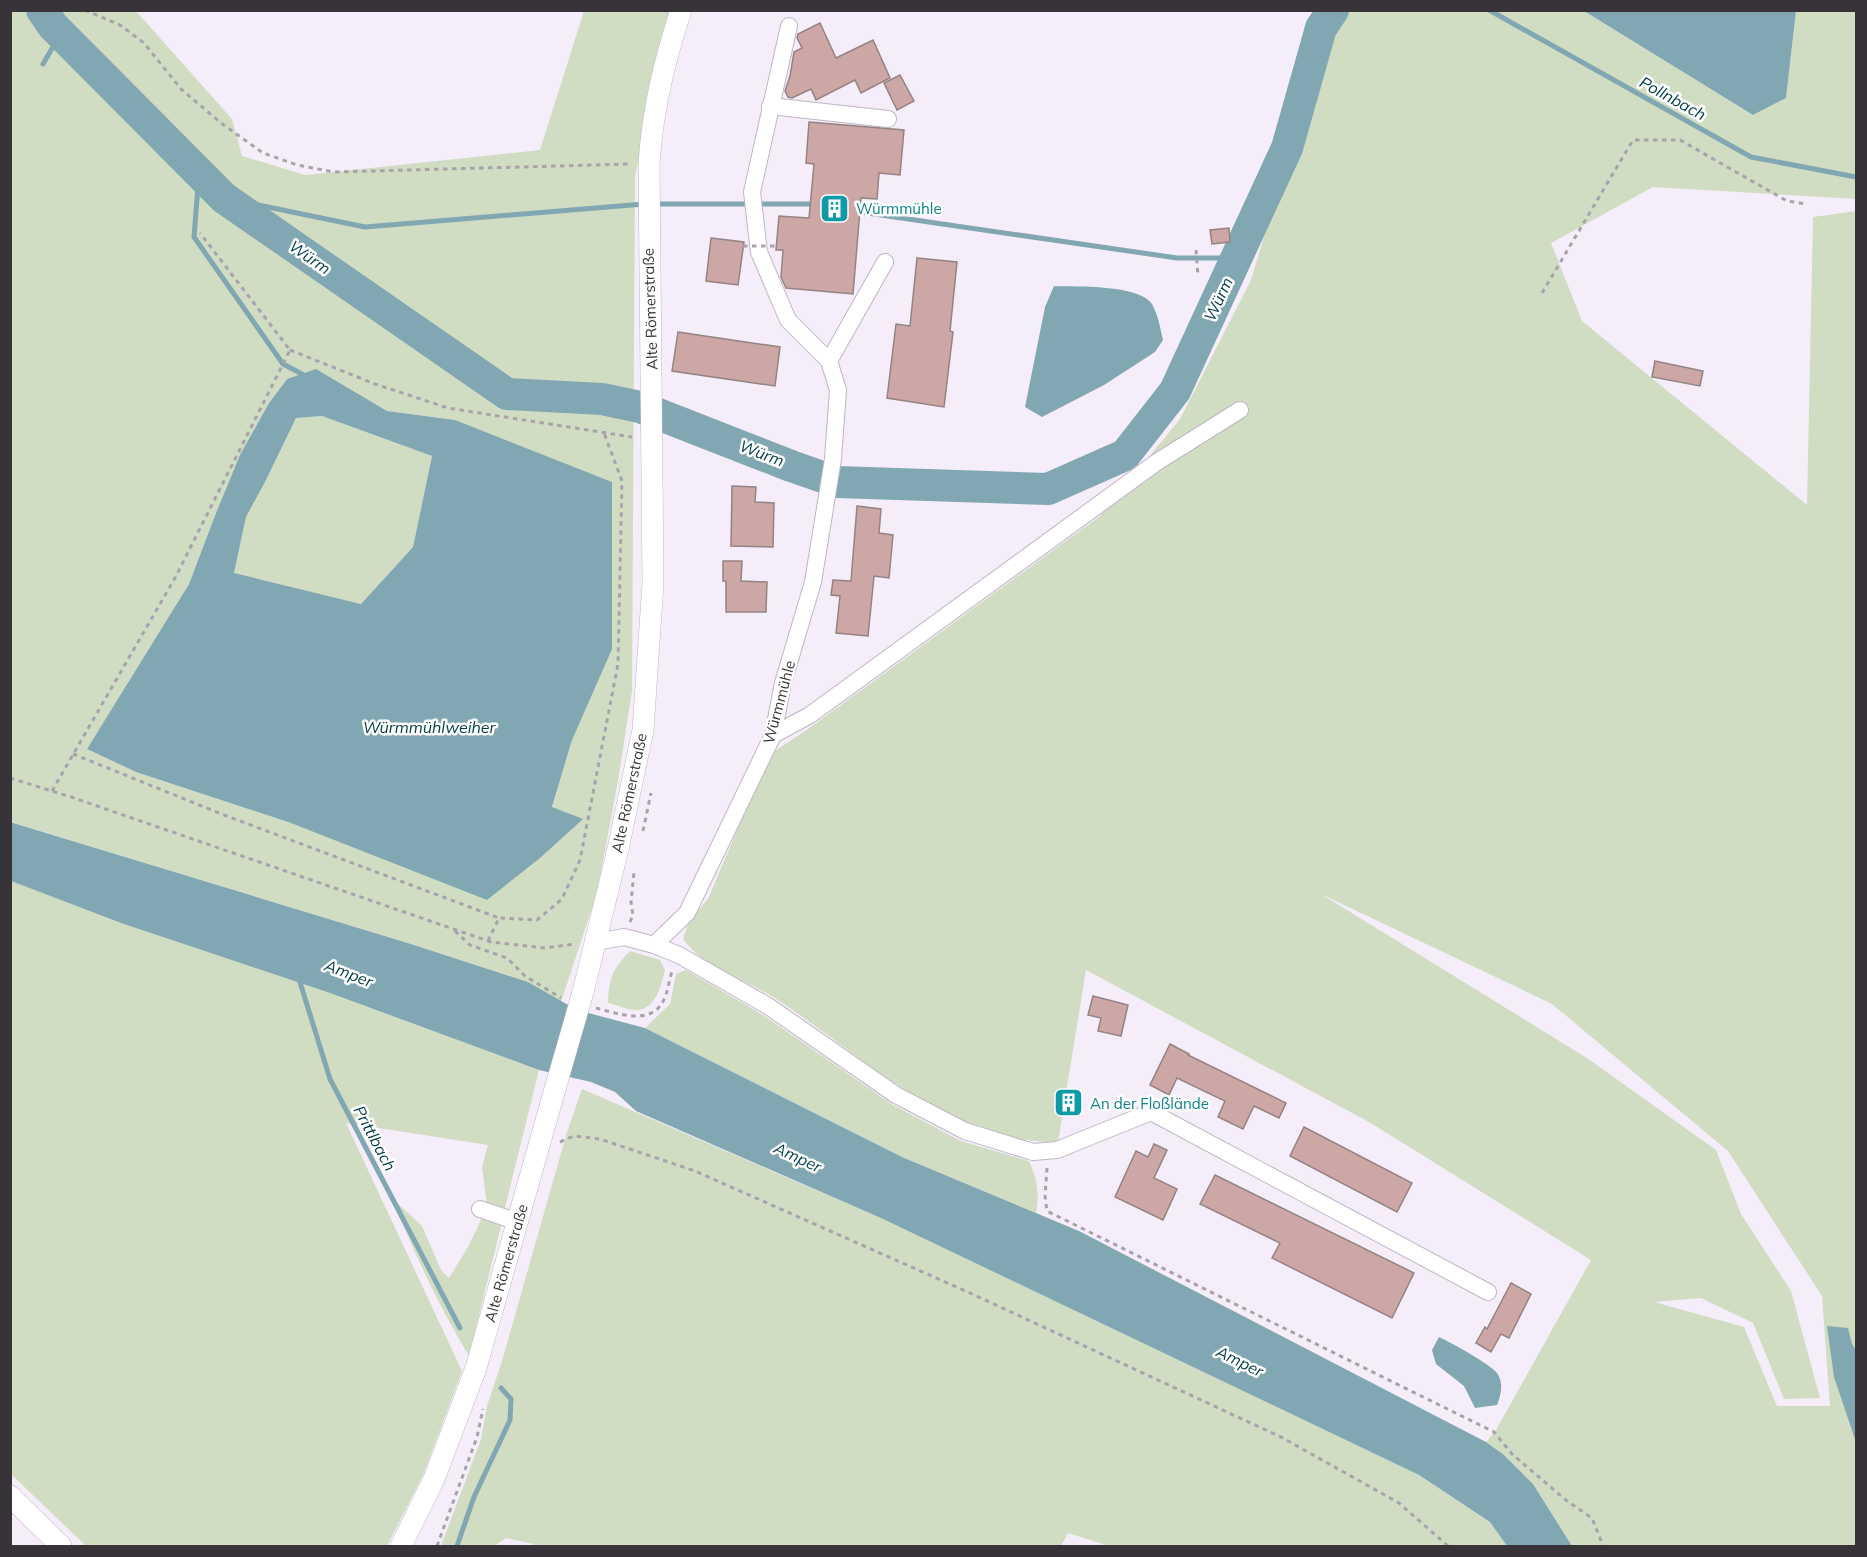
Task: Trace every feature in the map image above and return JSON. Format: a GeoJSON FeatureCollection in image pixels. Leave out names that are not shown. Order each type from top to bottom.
{"type":"FeatureCollection","features":[{"type":"Feature","properties":{"kind":"main road","name":"Alte Römerstraße"},"geometry":{"type":"LineString","coordinates":[[401,1546],[434,1479],[476,1368],[583,992],[618,849],[643,730],[653,583],[649,163],[652,122],[664,61],[681,10]]}},
{"type":"Feature","properties":{"kind":"main road"},"geometry":{"type":"LineString","coordinates":[[10,1496],[62,1546]]}},
{"type":"Feature","properties":{"kind":"street","name":"Würmmühle"},"geometry":{"type":"LineString","coordinates":[[654,945],[687,913],[773,735],[783,683],[813,582],[833,459],[838,390],[829,361],[788,320],[759,252],[752,192],[789,26]]}},
{"type":"Feature","properties":{"kind":"street"},"geometry":{"type":"LineString","coordinates":[[770,106],[888,119]]}},
{"type":"Feature","properties":{"kind":"street"},"geometry":{"type":"LineString","coordinates":[[829,361],[885,262]]}},
{"type":"Feature","properties":{"kind":"street"},"geometry":{"type":"LineString","coordinates":[[773,735],[810,716],[1157,462],[1240,410]]}},
{"type":"Feature","properties":{"kind":"street"},"geometry":{"type":"LineString","coordinates":[[595,942],[624,937],[679,955],[768,1006],[896,1095],[964,1131],[1033,1152],[1049,1151],[1057,1150],[1151,1112],[1488,1292]]}},
{"type":"Feature","properties":{"kind":"street"},"geometry":{"type":"LineString","coordinates":[[480,1209],[518,1222]]}},
{"type":"Feature","properties":{"kind":"path"},"geometry":{"type":"LineString","coordinates":[[85,10],[120,25],[144,43],[181,89],[221,123],[263,153],[297,165],[334,172],[649,163]]}},
{"type":"Feature","properties":{"kind":"path"},"geometry":{"type":"LineString","coordinates":[[1542,292],[1633,140],[1680,141],[1787,201],[1807,204]]}},
{"type":"Feature","properties":{"kind":"path"},"geometry":{"type":"LineString","coordinates":[[200,234],[290,350],[375,384],[448,408],[653,440]]}},
{"type":"Feature","properties":{"kind":"path"},"geometry":{"type":"LineString","coordinates":[[743,246],[777,246]]}},
{"type":"Feature","properties":{"kind":"path"},"geometry":{"type":"LineString","coordinates":[[1196,250],[1198,276]]}},
{"type":"Feature","properties":{"kind":"path"},"geometry":{"type":"LineString","coordinates":[[52,791],[175,578],[290,350]]}},
{"type":"Feature","properties":{"kind":"path"},"geometry":{"type":"LineString","coordinates":[[73,754],[224,815],[499,918],[537,920],[562,899],[580,860],[618,664],[622,481],[604,433]]}},
{"type":"Feature","properties":{"kind":"path"},"geometry":{"type":"LineString","coordinates":[[10,778],[488,941],[544,948],[595,942]]}},
{"type":"Feature","properties":{"kind":"path"},"geometry":{"type":"LineString","coordinates":[[488,941],[499,918]]}},
{"type":"Feature","properties":{"kind":"path"},"geometry":{"type":"LineString","coordinates":[[453,930],[470,945],[507,958],[525,976]]}},
{"type":"Feature","properties":{"kind":"path"},"geometry":{"type":"LineString","coordinates":[[622,1015],[638,1017],[654,1012],[665,999],[671,972],[679,955]]}},
{"type":"Feature","properties":{"kind":"path"},"geometry":{"type":"LineString","coordinates":[[556,1143],[574,1136],[600,1139],[695,1171],[959,1288],[1281,1437],[1399,1503],[1448,1546]]}},
{"type":"Feature","properties":{"kind":"path"},"geometry":{"type":"LineString","coordinates":[[1049,1151],[1045,1196],[1047,1211],[1494,1432],[1512,1454],[1567,1501],[1592,1518],[1603,1546]]}},
{"type":"Feature","properties":{"kind":"green space"},"geometry":{"type":"Polygon","coordinates":[[[10,11],[136,11],[232,119],[242,156],[305,175],[540,150],[584,11],[671,11],[635,176],[632,691],[597,893],[561,1002],[528,982],[11,822],[10,11]],[[316,370],[287,379],[269,403],[240,456],[189,584],[87,749],[136,772],[291,823],[582,819],[552,808],[572,740],[455,420],[387,411],[316,370]]]}},
{"type":"Feature","properties":{"kind":"green space"},"geometry":{"type":"Polygon","coordinates":[[[1331,11],[1584,11],[1753,115],[1786,98],[1796,11],[1856,11],[1856,199],[1653,187],[1551,243],[1582,321],[1807,505],[1813,217],[1856,211],[1856,1546],[1572,1546],[1533,1484],[1504,1455],[1486,1442],[1496,1430],[1591,1260],[1369,1122],[1086,970],[1058,1142],[1019,1139],[981,1128],[944,1112],[908,1091],[775,998],[699,956],[683,939],[689,921],[708,899],[769,755],[1100,516],[1180,419],[1251,280],[1331,11]],[[1321,894],[1587,1058],[1716,1150],[1741,1214],[1791,1291],[1820,1398],[1784,1399],[1753,1323],[1701,1298],[1654,1302],[1744,1327],[1777,1406],[1830,1406],[1822,1296],[1728,1151],[1552,1004],[1321,894]]]}},
{"type":"Feature","properties":{"kind":"green space"},"geometry":{"type":"Polygon","coordinates":[[[322,416],[432,456],[413,547],[361,604],[234,574],[246,517],[296,418],[322,416]]]}},
{"type":"Feature","properties":{"kind":"green space"},"geometry":{"type":"Polygon","coordinates":[[[11,881],[121,923],[330,993],[539,1070],[504,1212],[487,1206],[482,1167],[488,1145],[346,1123],[462,1371],[423,1475],[387,1546],[86,1546],[11,1474],[11,881]]]}},
{"type":"Feature","properties":{"kind":"green space"},"geometry":{"type":"Polygon","coordinates":[[[630,951],[660,960],[665,970],[656,996],[643,1009],[636,1010],[608,1003],[609,986],[613,974],[630,951]]]}},
{"type":"Feature","properties":{"kind":"green space"},"geometry":{"type":"Polygon","coordinates":[[[686,970],[763,1015],[893,1105],[961,1141],[1029,1161],[1037,1187],[1036,1213],[902,1157],[645,1028],[670,1004],[676,974],[686,970]]]}},
{"type":"Feature","properties":{"kind":"green space"},"geometry":{"type":"Polygon","coordinates":[[[582,1089],[883,1219],[1419,1475],[1490,1522],[1507,1546],[1109,1546],[1068,1533],[1061,1546],[538,1546],[506,1538],[494,1546],[441,1546],[481,1439],[487,1406],[567,1132],[582,1089]]]}},
{"type":"Feature","properties":{"kind":"green space"},"geometry":{"type":"Polygon","coordinates":[[[391,1197],[422,1226],[441,1270],[449,1278],[484,1214],[502,1222],[469,1356],[427,1278],[391,1197]]]}},
{"type":"Feature","properties":{"kind":"water"},"geometry":{"type":"Polygon","coordinates":[[[1584,11],[1796,11],[1786,98],[1753,115],[1584,11]]]}},
{"type":"Feature","properties":{"kind":"water"},"geometry":{"type":"Polygon","coordinates":[[[1054,286],[1106,288],[1134,293],[1145,298],[1154,308],[1163,340],[1155,352],[1104,385],[1042,417],[1025,407],[1045,307],[1054,286]]]}},
{"type":"Feature","properties":{"kind":"water","name":"Würmmühlweiher"},"geometry":{"type":"Polygon","coordinates":[[[316,369],[387,411],[455,420],[612,482],[612,649],[572,740],[552,807],[583,819],[540,858],[487,900],[291,823],[136,772],[87,749],[189,584],[240,455],[269,403],[287,379],[316,369]],[[322,416],[296,418],[246,517],[234,573],[361,604],[413,547],[432,456],[322,416]]]}},
{"type":"Feature","properties":{"kind":"water","name":"Amper"},"geometry":{"type":"Polygon","coordinates":[[[10,822],[411,944],[528,982],[577,1010],[645,1028],[902,1157],[1079,1231],[1486,1442],[1504,1455],[1533,1484],[1572,1546],[1507,1546],[1490,1522],[1419,1475],[883,1219],[636,1111],[615,1092],[591,1082],[539,1070],[330,993],[121,923],[11,881],[10,822]]]}},
{"type":"Feature","properties":{"kind":"water"},"geometry":{"type":"Polygon","coordinates":[[[1827,1326],[1848,1328],[1856,1350],[1856,1442],[1834,1377],[1827,1326]]]}},
{"type":"Feature","properties":{"kind":"water"},"geometry":{"type":"Polygon","coordinates":[[[1439,1337],[1478,1359],[1497,1373],[1501,1393],[1497,1405],[1475,1408],[1464,1386],[1436,1364],[1432,1350],[1439,1337]]]}},
{"type":"Feature","properties":{"kind":"building"},"geometry":{"type":"Polygon","coordinates":[[[820,23],[836,58],[873,40],[890,78],[861,93],[855,80],[816,100],[811,89],[792,98],[788,97],[785,91],[794,52],[802,48],[797,38],[798,34],[820,23]]]}},
{"type":"Feature","properties":{"kind":"building"},"geometry":{"type":"Polygon","coordinates":[[[900,75],[914,101],[897,110],[884,83],[900,75]]]}},
{"type":"Feature","properties":{"kind":"building","name":"Würmmühle"},"geometry":{"type":"Polygon","coordinates":[[[809,122],[904,130],[900,175],[879,173],[877,199],[861,198],[853,294],[786,288],[781,277],[783,250],[776,250],[779,216],[809,218],[814,164],[806,163],[809,122]]]}},
{"type":"Feature","properties":{"kind":"building"},"geometry":{"type":"Polygon","coordinates":[[[1229,228],[1230,242],[1212,244],[1210,230],[1229,228]]]}},
{"type":"Feature","properties":{"kind":"building"},"geometry":{"type":"Polygon","coordinates":[[[711,238],[744,242],[738,285],[706,281],[711,238]]]}},
{"type":"Feature","properties":{"kind":"building"},"geometry":{"type":"Polygon","coordinates":[[[917,258],[957,262],[950,331],[953,332],[944,407],[887,398],[896,324],[910,326],[917,258]]]}},
{"type":"Feature","properties":{"kind":"building"},"geometry":{"type":"Polygon","coordinates":[[[678,332],[780,347],[775,386],[672,371],[678,332]]]}},
{"type":"Feature","properties":{"kind":"building"},"geometry":{"type":"Polygon","coordinates":[[[1655,361],[1703,371],[1700,386],[1652,377],[1655,361]]]}},
{"type":"Feature","properties":{"kind":"building"},"geometry":{"type":"Polygon","coordinates":[[[732,486],[756,487],[755,502],[774,503],[773,547],[731,546],[732,486]]]}},
{"type":"Feature","properties":{"kind":"building"},"geometry":{"type":"Polygon","coordinates":[[[857,506],[881,509],[879,533],[893,535],[889,578],[874,576],[868,636],[836,633],[840,596],[831,595],[833,580],[851,581],[857,506]]]}},
{"type":"Feature","properties":{"kind":"building"},"geometry":{"type":"Polygon","coordinates":[[[723,561],[742,561],[741,581],[767,582],[766,612],[726,612],[726,581],[723,581],[723,561]]]}},
{"type":"Feature","properties":{"kind":"building"},"geometry":{"type":"Polygon","coordinates":[[[1093,996],[1128,1005],[1121,1036],[1098,1031],[1101,1018],[1088,1015],[1093,996]]]}},
{"type":"Feature","properties":{"kind":"building"},"geometry":{"type":"Polygon","coordinates":[[[1170,1044],[1286,1103],[1279,1118],[1254,1106],[1243,1129],[1218,1117],[1225,1101],[1177,1078],[1169,1095],[1150,1085],[1170,1044]]]}},
{"type":"Feature","properties":{"kind":"building"},"geometry":{"type":"Polygon","coordinates":[[[1304,1127],[1412,1183],[1397,1212],[1290,1156],[1304,1127]]]}},
{"type":"Feature","properties":{"kind":"building"},"geometry":{"type":"Polygon","coordinates":[[[1154,1144],[1167,1150],[1154,1178],[1177,1189],[1163,1220],[1115,1197],[1136,1151],[1148,1157],[1154,1144]]]}},
{"type":"Feature","properties":{"kind":"building"},"geometry":{"type":"Polygon","coordinates":[[[1215,1175],[1414,1273],[1392,1318],[1272,1258],[1280,1243],[1200,1204],[1215,1175]]]}},
{"type":"Feature","properties":{"kind":"building"},"geometry":{"type":"Polygon","coordinates":[[[1511,1283],[1531,1294],[1509,1338],[1501,1334],[1491,1352],[1476,1343],[1485,1327],[1487,1329],[1511,1283]]]}},
{"type":"Feature","properties":{"kind":"waterway","name":"Würm"},"geometry":{"type":"LineString","coordinates":[[42,10],[53,26],[224,198],[507,394],[602,399],[640,407],[837,482],[1048,489],[1125,455],[1175,391],[1287,148],[1321,28],[1333,10]]}},
{"type":"Feature","properties":{"kind":"waterway","name":"Pollnbach"},"geometry":{"type":"LineString","coordinates":[[1489,10],[1751,157],[1856,177]]}},
{"type":"Feature","properties":{"kind":"waterway"},"geometry":{"type":"LineString","coordinates":[[43,64],[61,33]]}},
{"type":"Feature","properties":{"kind":"waterway"},"geometry":{"type":"LineString","coordinates":[[199,173],[194,237],[283,364],[302,374]]}},
{"type":"Feature","properties":{"kind":"waterway"},"geometry":{"type":"LineString","coordinates":[[224,198],[365,227],[644,204]]}},
{"type":"Feature","properties":{"kind":"waterway"},"geometry":{"type":"LineString","coordinates":[[653,204],[811,204]]}},
{"type":"Feature","properties":{"kind":"waterway"},"geometry":{"type":"LineString","coordinates":[[860,212],[1177,258],[1236,258]]}},
{"type":"Feature","properties":{"kind":"waterway","name":"Prittlbach"},"geometry":{"type":"LineString","coordinates":[[299,979],[330,1079],[460,1328]]}},
{"type":"Feature","properties":{"kind":"waterway","name":"Prittlbach"},"geometry":{"type":"LineString","coordinates":[[457,1546],[474,1497],[510,1420],[511,1399],[501,1388]]}},
{"type":"Feature","properties":{"kind":"place","name":"Würmmühle"},"geometry":{"type":"Point","coordinates":[835,208]}},
{"type":"Feature","properties":{"kind":"place","name":"An der Floßlände"},"geometry":{"type":"Point","coordinates":[1069,1103]}}]}
